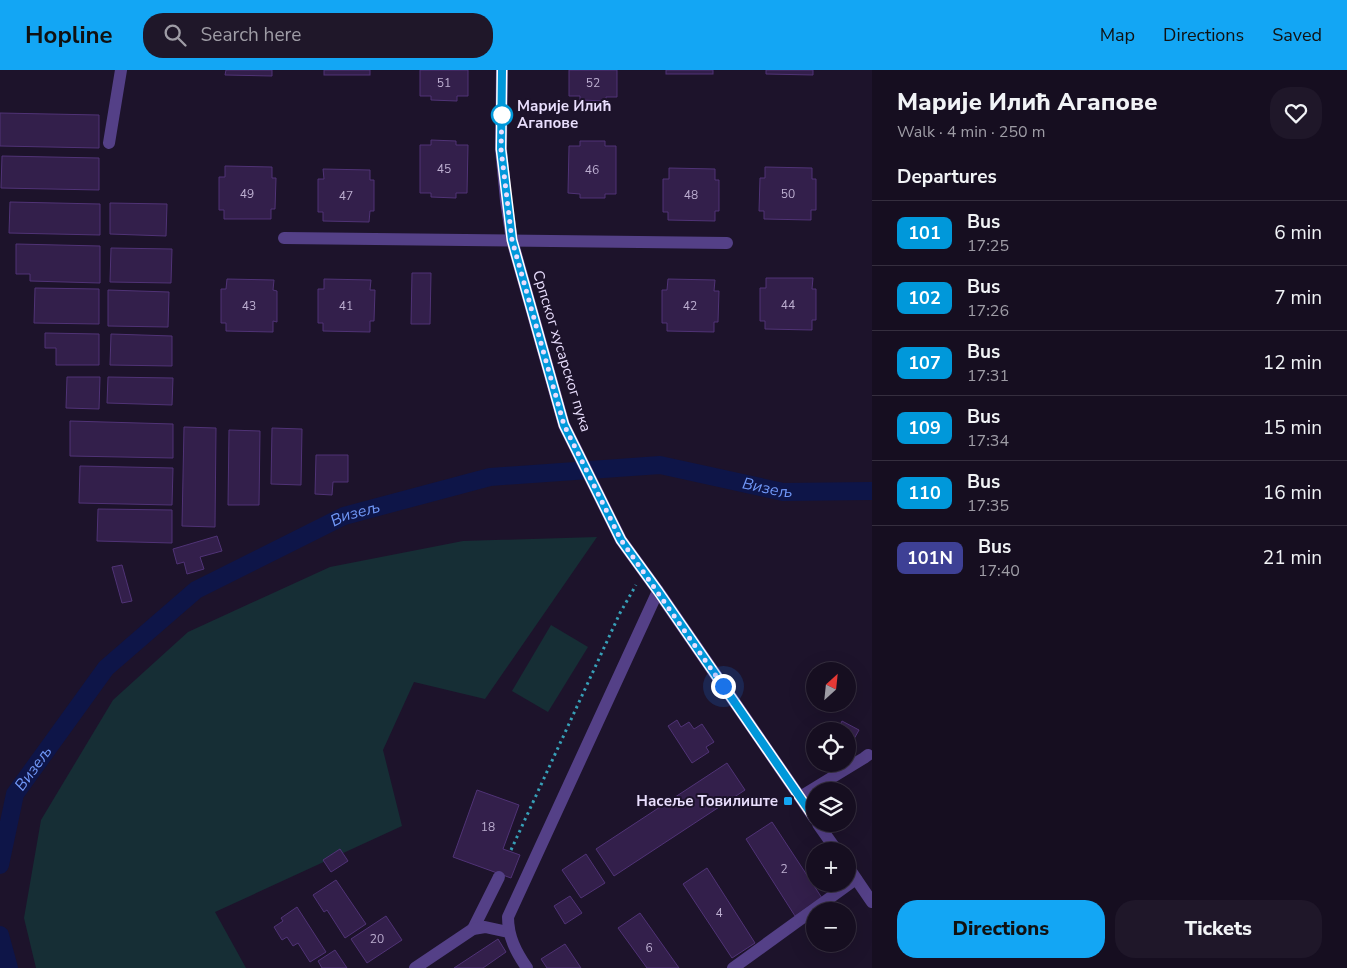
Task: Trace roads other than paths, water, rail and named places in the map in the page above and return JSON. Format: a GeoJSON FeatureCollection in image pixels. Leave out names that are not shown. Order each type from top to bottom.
{"type":"FeatureCollection","features":[{"type":"Feature","properties":{"kind":"street"},"geometry":{"type":"LineString","coordinates":[[109,143],[121,70]]}},
{"type":"Feature","properties":{"kind":"street","name":"Српског хусарског пука"},"geometry":{"type":"LineString","coordinates":[[502,70],[501,149],[512,240],[564,425],[621,540],[806,806]]}},
{"type":"Feature","properties":{"kind":"street"},"geometry":{"type":"LineString","coordinates":[[284,238],[727,242]]}},
{"type":"Feature","properties":{"kind":"street"},"geometry":{"type":"LineString","coordinates":[[527,968],[517,954],[508,932],[508,917],[658,591]]}},
{"type":"Feature","properties":{"kind":"street"},"geometry":{"type":"LineString","coordinates":[[800,797],[868,755]]}},
{"type":"Feature","properties":{"kind":"street"},"geometry":{"type":"LineString","coordinates":[[415,968],[473,928],[499,877]]}},
{"type":"Feature","properties":{"kind":"street"},"geometry":{"type":"LineString","coordinates":[[856,879],[872,902]]}},
{"type":"Feature","properties":{"kind":"street"},"geometry":{"type":"LineString","coordinates":[[734,968],[838,892]]}},
{"type":"Feature","properties":{"kind":"street"},"geometry":{"type":"LineString","coordinates":[[473,928],[485,927],[508,932]]}},
{"type":"Feature","properties":{"kind":"waterway","name":"Визељ"},"geometry":{"type":"LineString","coordinates":[[0,865],[15,794],[106,668],[196,590],[344,516],[490,477],[660,465],[783,492],[872,491]]}},
{"type":"Feature","properties":{"kind":"waterway","name":"Визељ"},"geometry":{"type":"LineString","coordinates":[[0,935],[9,968]]}},
{"type":"Feature","properties":{"kind":"place","name":"Марије Илић Агапове"},"geometry":{"type":"Point","coordinates":[502,115]}},
{"type":"Feature","properties":{"kind":"place","name":"Насеље Товилиште"},"geometry":{"type":"Point","coordinates":[788,801]}}]}
